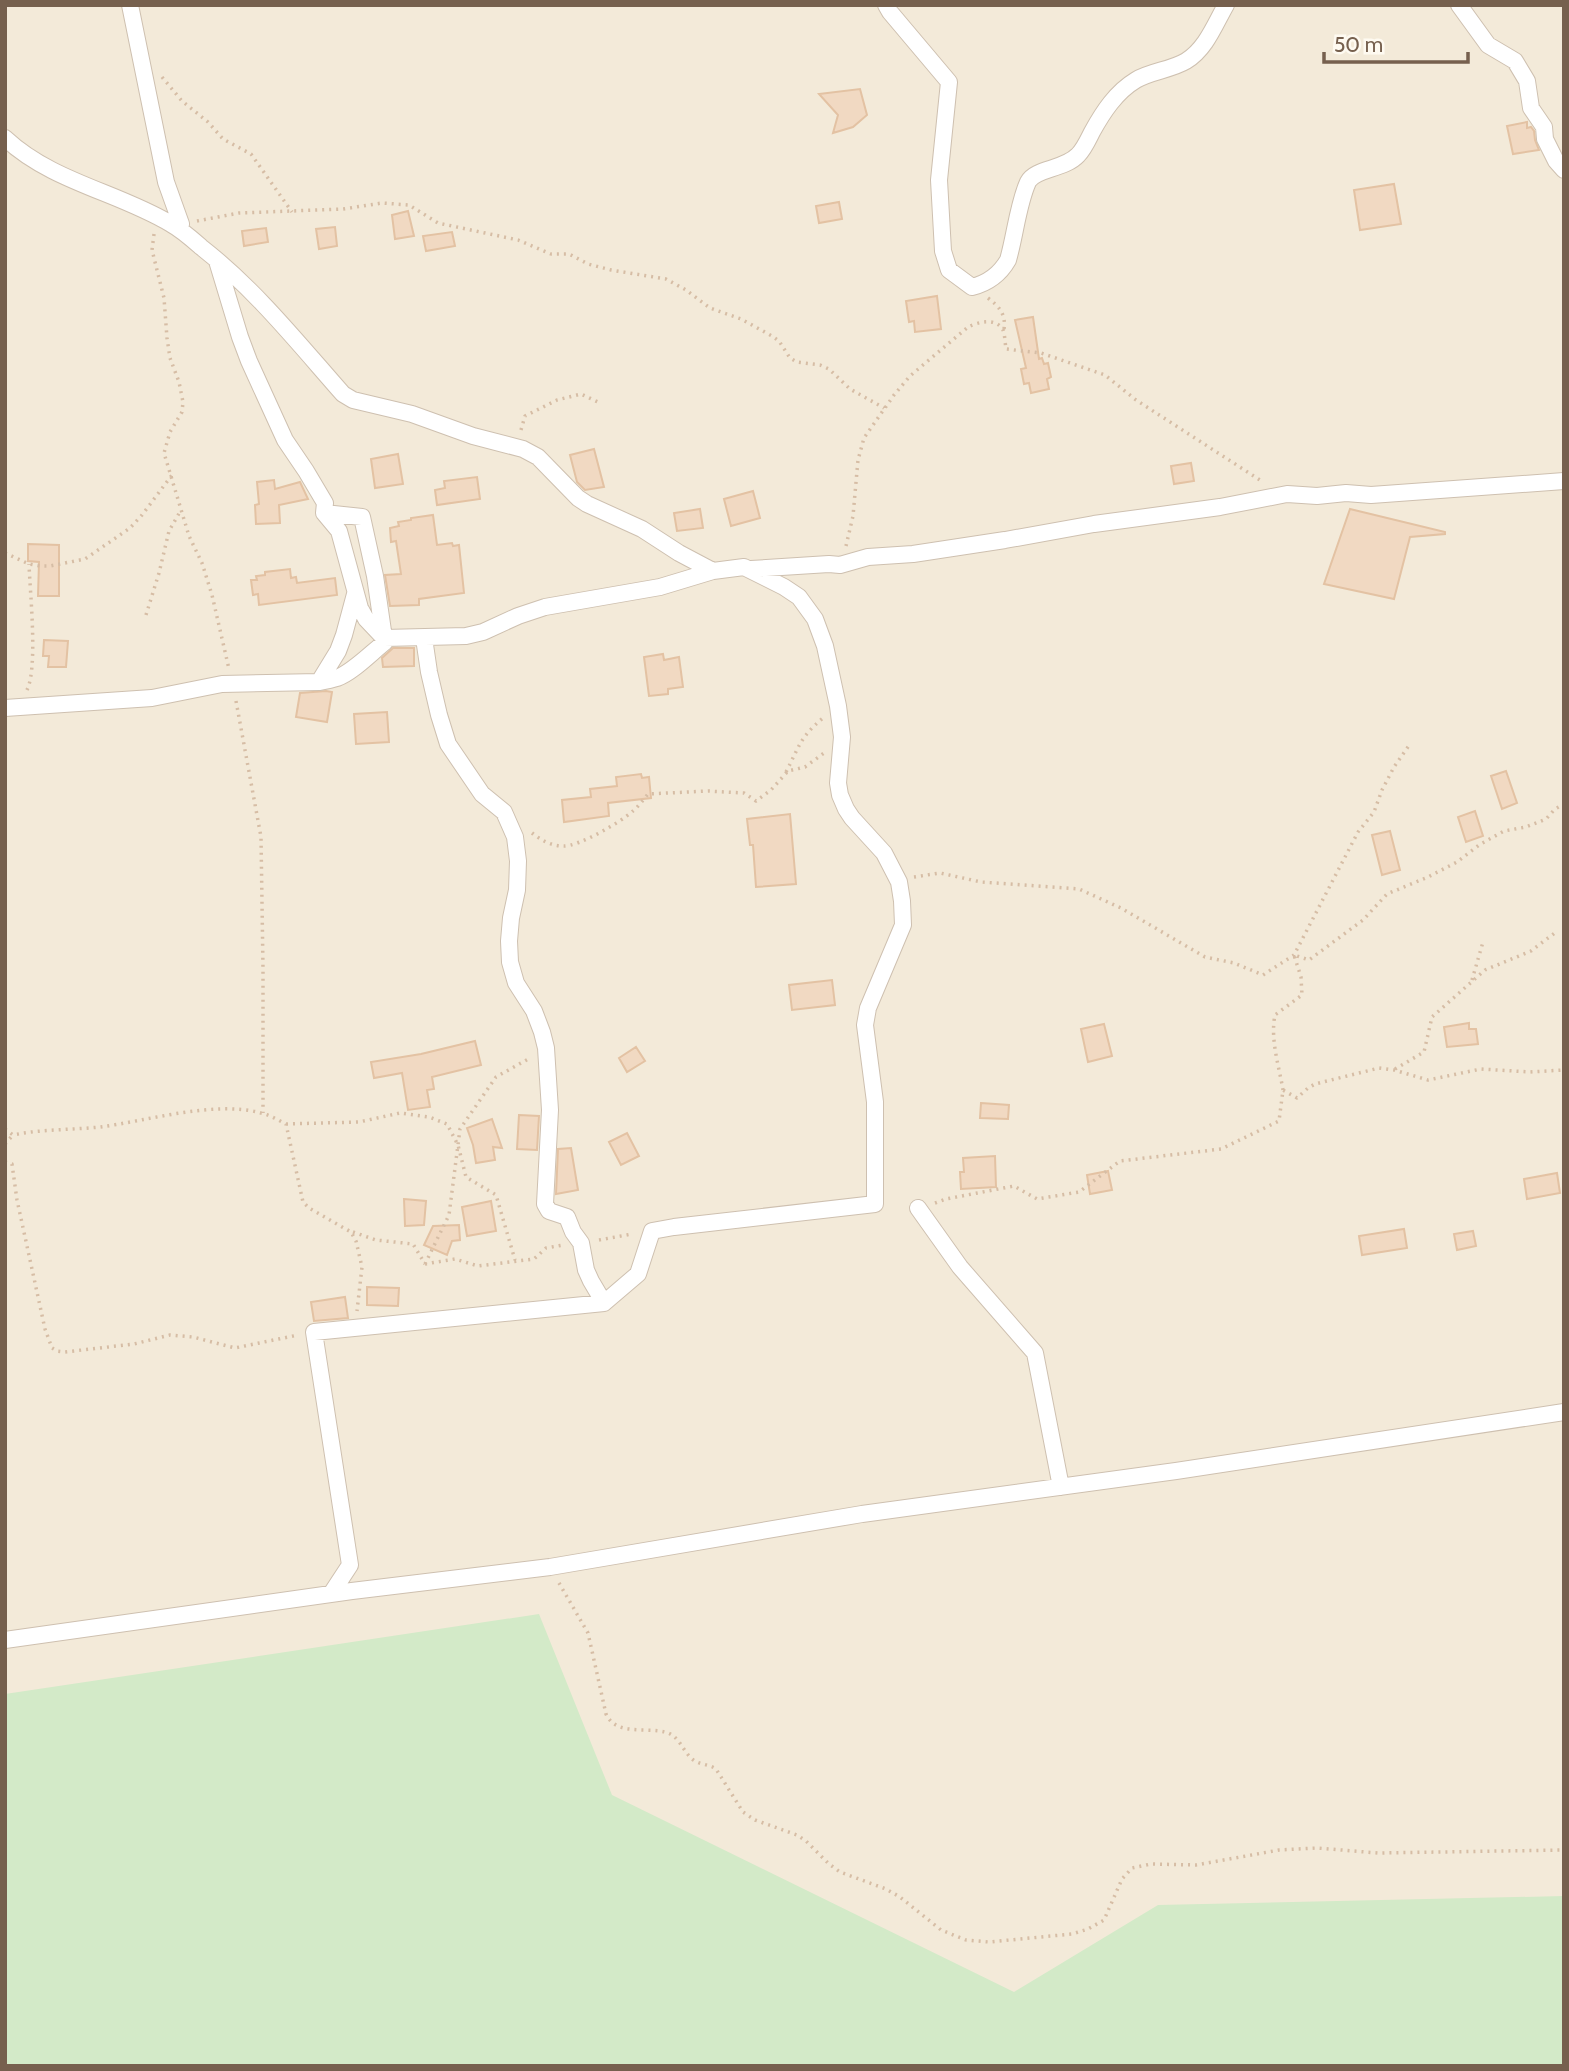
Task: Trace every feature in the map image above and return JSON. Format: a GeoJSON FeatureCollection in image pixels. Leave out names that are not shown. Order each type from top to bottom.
{"type":"FeatureCollection","features":[{"type":"Feature","properties":{"kind":"street"},"geometry":{"type":"LineString","coordinates":[[130,5],[166,182],[181,223]]}},
{"type":"Feature","properties":{"kind":"street"},"geometry":{"type":"LineString","coordinates":[[887,5],[949,82],[939,180],[943,251],[948,270],[972,287],[990,280],[1003,269],[1008,260],[1024,195],[1033,176],[1038,172],[1057,169],[1080,154],[1104,110],[1122,91],[1137,80],[1185,62],[1197,53],[1226,5]]}},
{"type":"Feature","properties":{"kind":"street"},"geometry":{"type":"LineString","coordinates":[[1459,5],[1488,45],[1515,61],[1527,81],[1531,108],[1544,127],[1545,139],[1556,161],[1564,170]]}},
{"type":"Feature","properties":{"kind":"street"},"geometry":{"type":"LineString","coordinates":[[5,138],[46,167],[173,225],[216,259],[251,292],[342,394],[353,400],[412,414],[538,457],[587,504],[642,529],[713,571]]}},
{"type":"Feature","properties":{"kind":"street"},"geometry":{"type":"LineString","coordinates":[[216,259],[249,361],[285,440],[325,503],[324,513],[339,531],[355,594],[366,619],[384,638],[459,636],[483,632],[545,607],[660,587],[713,571],[744,567],[784,587],[799,597],[815,619],[825,646],[838,706],[843,748],[838,783],[840,795],[846,809],[884,853],[899,882],[902,901],[903,925],[867,1008],[865,1026],[875,1102],[875,1205],[652,1231],[638,1274],[604,1303],[314,1332],[350,1565],[331,1594]]}},
{"type":"Feature","properties":{"kind":"street"},"geometry":{"type":"LineString","coordinates":[[748,569],[841,565],[868,557],[913,554],[1094,524],[1220,507],[1287,494],[1371,495],[1564,481]]}},
{"type":"Feature","properties":{"kind":"street"},"geometry":{"type":"LineString","coordinates":[[11,708],[152,698],[233,683],[319,682],[343,675],[385,642],[375,576],[362,517],[324,513]]}},
{"type":"Feature","properties":{"kind":"street"},"geometry":{"type":"LineString","coordinates":[[319,682],[338,651],[355,594]]}},
{"type":"Feature","properties":{"kind":"street"},"geometry":{"type":"LineString","coordinates":[[424,638],[429,672],[448,744],[482,794],[504,812],[515,837],[518,860],[517,890],[511,918],[510,962],[516,983],[538,1022],[546,1048],[550,1110],[545,1205],[549,1211],[567,1217],[581,1243],[586,1270],[596,1293],[604,1303]]}},
{"type":"Feature","properties":{"kind":"street"},"geometry":{"type":"LineString","coordinates":[[918,1208],[960,1267],[1035,1353],[1061,1486]]}},
{"type":"Feature","properties":{"kind":"street"},"geometry":{"type":"LineString","coordinates":[[5,1640],[331,1594],[550,1567],[862,1514],[1564,1412]]}},
{"type":"Feature","properties":{"kind":"path"},"geometry":{"type":"LineString","coordinates":[[144,65],[161,77],[223,139],[251,154],[292,212]]}},
{"type":"Feature","properties":{"kind":"path"},"geometry":{"type":"LineString","coordinates":[[181,223],[239,213],[342,209],[382,203],[409,205],[438,223],[518,240],[551,254],[569,254],[588,264],[611,270],[666,279],[710,308],[741,318],[772,336],[779,341],[786,354],[797,362],[829,369],[850,389],[884,408]]}},
{"type":"Feature","properties":{"kind":"path"},"geometry":{"type":"LineString","coordinates":[[158,217],[152,250],[164,298],[170,358],[183,402],[182,412],[170,432],[164,453],[189,536],[202,563],[212,595],[233,683],[261,837],[263,1113]]}},
{"type":"Feature","properties":{"kind":"path"},"geometry":{"type":"LineString","coordinates":[[972,287],[999,307],[1005,320],[1006,349],[1041,353],[1105,375],[1136,400],[1177,427],[1287,494]]}},
{"type":"Feature","properties":{"kind":"path"},"geometry":{"type":"LineString","coordinates":[[841,565],[851,531],[858,460],[864,438],[884,408],[910,376],[968,327],[985,322],[996,324],[1004,332]]}},
{"type":"Feature","properties":{"kind":"path"},"geometry":{"type":"LineString","coordinates":[[520,449],[525,416],[557,400],[582,394],[600,403]]}},
{"type":"Feature","properties":{"kind":"path"},"geometry":{"type":"LineString","coordinates":[[5,553],[29,564],[50,566],[86,559],[130,528],[172,475]]}},
{"type":"Feature","properties":{"kind":"path"},"geometry":{"type":"LineString","coordinates":[[146,615],[169,531],[181,510]]}},
{"type":"Feature","properties":{"kind":"path"},"geometry":{"type":"LineString","coordinates":[[11,708],[30,684],[32,664],[29,564]]}},
{"type":"Feature","properties":{"kind":"path"},"geometry":{"type":"LineString","coordinates":[[785,774],[801,740],[838,706]]}},
{"type":"Feature","properties":{"kind":"path"},"geometry":{"type":"LineString","coordinates":[[899,882],[940,873],[981,882],[1079,890],[1121,908],[1205,957],[1234,963],[1264,975],[1294,955],[1358,832],[1374,812],[1394,766],[1410,744]]}},
{"type":"Feature","properties":{"kind":"path"},"geometry":{"type":"LineString","coordinates":[[504,812],[543,841],[561,846],[575,845],[632,812],[648,794],[708,791],[744,793],[756,801],[791,770],[806,767],[821,754],[843,748]]}},
{"type":"Feature","properties":{"kind":"path"},"geometry":{"type":"LineString","coordinates":[[1294,955],[1309,960],[1363,920],[1387,894],[1457,862],[1504,831],[1526,827],[1546,819],[1564,804]]}},
{"type":"Feature","properties":{"kind":"path"},"geometry":{"type":"LineString","coordinates":[[1394,1069],[1424,1052],[1433,1017],[1485,970],[1531,951],[1556,932]]}},
{"type":"Feature","properties":{"kind":"path"},"geometry":{"type":"LineString","coordinates":[[1472,982],[1483,942]]}},
{"type":"Feature","properties":{"kind":"path"},"geometry":{"type":"LineString","coordinates":[[918,1208],[946,1199],[1014,1186],[1037,1199],[1079,1192],[1120,1161],[1213,1151],[1228,1147],[1279,1121],[1283,1090],[1273,1024],[1275,1015],[1302,995],[1301,977],[1294,955]]}},
{"type":"Feature","properties":{"kind":"path"},"geometry":{"type":"LineString","coordinates":[[425,1264],[449,1215],[460,1129],[496,1077],[546,1048]]}},
{"type":"Feature","properties":{"kind":"path"},"geometry":{"type":"LineString","coordinates":[[1283,1090],[1297,1098],[1315,1084],[1374,1069],[1394,1069],[1428,1080],[1481,1069],[1530,1072],[1564,1070]]}},
{"type":"Feature","properties":{"kind":"path"},"geometry":{"type":"LineString","coordinates":[[5,1144],[13,1135],[29,1132],[102,1127],[154,1116],[214,1110],[263,1113],[286,1124],[359,1122],[400,1113],[429,1117],[447,1124],[458,1145],[466,1177],[496,1195],[515,1260]]}},
{"type":"Feature","properties":{"kind":"path"},"geometry":{"type":"LineString","coordinates":[[286,1124],[303,1202],[351,1232],[376,1240],[413,1244],[425,1264]]}},
{"type":"Feature","properties":{"kind":"path"},"geometry":{"type":"LineString","coordinates":[[5,1129],[13,1135]]}},
{"type":"Feature","properties":{"kind":"path"},"geometry":{"type":"LineString","coordinates":[[5,1162],[12,1164],[17,1200],[45,1329],[52,1348],[58,1351],[134,1345],[162,1336],[176,1335],[235,1348],[314,1332]]}},
{"type":"Feature","properties":{"kind":"path"},"geometry":{"type":"LineString","coordinates":[[425,1264],[455,1259],[478,1266],[534,1259],[546,1248],[652,1231]]}},
{"type":"Feature","properties":{"kind":"path"},"geometry":{"type":"LineString","coordinates":[[351,1232],[362,1267],[356,1327]]}},
{"type":"Feature","properties":{"kind":"path"},"geometry":{"type":"LineString","coordinates":[[550,1567],[588,1633],[610,1722],[617,1727],[674,1735],[694,1761],[716,1769],[744,1812],[755,1820],[797,1835],[840,1872],[886,1889],[941,1930],[966,1940],[1013,1940],[1072,1934],[1088,1929],[1104,1920],[1122,1880],[1132,1868],[1151,1864],[1196,1865],[1279,1850],[1317,1848],[1378,1853],[1564,1850]]}},
{"type":"Feature","properties":{"kind":"shaded area"},"geometry":{"type":"Polygon","coordinates":[[[5,5],[1564,5],[1564,2066],[5,2066],[5,5]]]}},
{"type":"Feature","properties":{"kind":"green space"},"geometry":{"type":"Polygon","coordinates":[[[539,1614],[612,1795],[1014,1992],[1158,1905],[1564,1896],[1564,2066],[5,2066],[5,1694],[539,1614]]]}},
{"type":"Feature","properties":{"kind":"building"},"geometry":{"type":"Polygon","coordinates":[[[860,89],[867,115],[853,127],[833,133],[838,115],[819,94],[860,89]]]}},
{"type":"Feature","properties":{"kind":"building"},"geometry":{"type":"Polygon","coordinates":[[[1527,122],[1527,128],[1531,127],[1534,131],[1539,150],[1513,154],[1507,126],[1527,122]]]}},
{"type":"Feature","properties":{"kind":"building"},"geometry":{"type":"Polygon","coordinates":[[[1394,184],[1401,224],[1360,230],[1354,190],[1394,184]]]}},
{"type":"Feature","properties":{"kind":"building"},"geometry":{"type":"Polygon","coordinates":[[[839,202],[842,219],[819,223],[816,206],[839,202]]]}},
{"type":"Feature","properties":{"kind":"building"},"geometry":{"type":"Polygon","coordinates":[[[408,211],[414,236],[395,239],[392,215],[408,211]]]}},
{"type":"Feature","properties":{"kind":"building"},"geometry":{"type":"Polygon","coordinates":[[[335,227],[337,246],[319,249],[316,229],[335,227]]]}},
{"type":"Feature","properties":{"kind":"building"},"geometry":{"type":"Polygon","coordinates":[[[266,228],[268,242],[244,246],[242,231],[266,228]]]}},
{"type":"Feature","properties":{"kind":"building"},"geometry":{"type":"Polygon","coordinates":[[[452,232],[455,246],[426,251],[423,236],[452,232]]]}},
{"type":"Feature","properties":{"kind":"building"},"geometry":{"type":"Polygon","coordinates":[[[937,296],[941,329],[915,332],[914,321],[909,322],[906,301],[937,296]]]}},
{"type":"Feature","properties":{"kind":"building"},"geometry":{"type":"Polygon","coordinates":[[[1033,317],[1039,359],[1042,358],[1044,364],[1048,363],[1051,377],[1047,379],[1049,389],[1031,393],[1029,383],[1024,384],[1021,369],[1026,368],[1015,320],[1033,317]]]}},
{"type":"Feature","properties":{"kind":"building"},"geometry":{"type":"Polygon","coordinates":[[[594,449],[604,487],[585,490],[577,482],[570,455],[594,449]]]}},
{"type":"Feature","properties":{"kind":"building"},"geometry":{"type":"Polygon","coordinates":[[[398,454],[403,484],[375,488],[371,459],[398,454]]]}},
{"type":"Feature","properties":{"kind":"building"},"geometry":{"type":"Polygon","coordinates":[[[1191,463],[1194,481],[1174,484],[1171,466],[1191,463]]]}},
{"type":"Feature","properties":{"kind":"building"},"geometry":{"type":"Polygon","coordinates":[[[477,477],[480,499],[437,505],[435,490],[445,488],[444,481],[477,477]]]}},
{"type":"Feature","properties":{"kind":"building"},"geometry":{"type":"Polygon","coordinates":[[[274,480],[275,489],[300,482],[308,499],[279,505],[280,523],[256,524],[255,505],[259,504],[257,482],[274,480]]]}},
{"type":"Feature","properties":{"kind":"building"},"geometry":{"type":"Polygon","coordinates":[[[753,491],[760,518],[731,526],[724,499],[753,491]]]}},
{"type":"Feature","properties":{"kind":"building"},"geometry":{"type":"Polygon","coordinates":[[[700,509],[703,528],[677,531],[674,513],[700,509]]]}},
{"type":"Feature","properties":{"kind":"building"},"geometry":{"type":"Polygon","coordinates":[[[1350,509],[1445,532],[1410,537],[1394,599],[1324,584],[1350,509]]]}},
{"type":"Feature","properties":{"kind":"building"},"geometry":{"type":"Polygon","coordinates":[[[433,515],[437,545],[459,545],[464,593],[419,599],[419,605],[390,606],[385,575],[401,574],[396,541],[391,542],[390,528],[411,518],[433,515]]]}},
{"type":"Feature","properties":{"kind":"building"},"geometry":{"type":"Polygon","coordinates":[[[28,544],[59,545],[59,596],[38,596],[39,562],[28,561],[28,544]]]}},
{"type":"Feature","properties":{"kind":"building"},"geometry":{"type":"Polygon","coordinates":[[[290,569],[291,578],[296,577],[297,583],[335,578],[337,595],[259,605],[258,594],[253,595],[251,580],[257,580],[256,576],[265,575],[265,572],[290,569]]]}},
{"type":"Feature","properties":{"kind":"building"},"geometry":{"type":"Polygon","coordinates":[[[44,640],[68,641],[66,667],[48,667],[49,656],[43,656],[44,640]]]}},
{"type":"Feature","properties":{"kind":"building"},"geometry":{"type":"Polygon","coordinates":[[[393,648],[414,648],[414,666],[383,667],[382,658],[393,648]]]}},
{"type":"Feature","properties":{"kind":"building"},"geometry":{"type":"Polygon","coordinates":[[[663,654],[664,660],[679,657],[683,687],[668,689],[668,694],[649,696],[644,657],[663,654]]]}},
{"type":"Feature","properties":{"kind":"building"},"geometry":{"type":"Polygon","coordinates":[[[332,692],[327,722],[296,717],[300,693],[332,692]]]}},
{"type":"Feature","properties":{"kind":"building"},"geometry":{"type":"Polygon","coordinates":[[[387,712],[389,742],[356,744],[354,714],[387,712]]]}},
{"type":"Feature","properties":{"kind":"building"},"geometry":{"type":"Polygon","coordinates":[[[1506,771],[1517,803],[1502,809],[1491,776],[1506,771]]]}},
{"type":"Feature","properties":{"kind":"building"},"geometry":{"type":"Polygon","coordinates":[[[641,774],[642,778],[649,777],[651,798],[608,803],[609,816],[564,822],[562,800],[591,797],[590,789],[617,786],[616,777],[641,774]]]}},
{"type":"Feature","properties":{"kind":"building"},"geometry":{"type":"Polygon","coordinates":[[[1475,811],[1483,836],[1466,842],[1458,817],[1475,811]]]}},
{"type":"Feature","properties":{"kind":"building"},"geometry":{"type":"Polygon","coordinates":[[[790,814],[796,884],[756,887],[753,845],[750,845],[747,819],[790,814]]]}},
{"type":"Feature","properties":{"kind":"building"},"geometry":{"type":"Polygon","coordinates":[[[1390,831],[1400,870],[1382,875],[1372,835],[1390,831]]]}},
{"type":"Feature","properties":{"kind":"building"},"geometry":{"type":"Polygon","coordinates":[[[832,980],[835,1005],[792,1010],[789,985],[832,980]]]}},
{"type":"Feature","properties":{"kind":"building"},"geometry":{"type":"Polygon","coordinates":[[[1469,1023],[1469,1029],[1476,1029],[1478,1044],[1447,1047],[1444,1027],[1469,1023]]]}},
{"type":"Feature","properties":{"kind":"building"},"geometry":{"type":"Polygon","coordinates":[[[1104,1024],[1112,1056],[1088,1062],[1081,1029],[1104,1024]]]}},
{"type":"Feature","properties":{"kind":"building"},"geometry":{"type":"Polygon","coordinates":[[[475,1041],[481,1065],[432,1077],[434,1089],[427,1090],[430,1107],[408,1110],[402,1073],[374,1078],[371,1062],[475,1041]]]}},
{"type":"Feature","properties":{"kind":"building"},"geometry":{"type":"Polygon","coordinates":[[[636,1047],[645,1061],[627,1072],[619,1058],[636,1047]]]}},
{"type":"Feature","properties":{"kind":"building"},"geometry":{"type":"Polygon","coordinates":[[[981,1103],[1009,1105],[1008,1119],[980,1118],[981,1103]]]}},
{"type":"Feature","properties":{"kind":"building"},"geometry":{"type":"Polygon","coordinates":[[[519,1115],[539,1116],[537,1150],[517,1149],[519,1115]]]}},
{"type":"Feature","properties":{"kind":"building"},"geometry":{"type":"Polygon","coordinates":[[[492,1119],[502,1148],[493,1147],[495,1160],[476,1163],[467,1128],[492,1119]]]}},
{"type":"Feature","properties":{"kind":"building"},"geometry":{"type":"Polygon","coordinates":[[[627,1133],[639,1156],[621,1165],[609,1142],[627,1133]]]}},
{"type":"Feature","properties":{"kind":"building"},"geometry":{"type":"Polygon","coordinates":[[[571,1148],[578,1190],[556,1194],[558,1149],[571,1148]]]}},
{"type":"Feature","properties":{"kind":"building"},"geometry":{"type":"Polygon","coordinates":[[[995,1156],[996,1187],[961,1189],[963,1158],[995,1156]]]}},
{"type":"Feature","properties":{"kind":"building"},"geometry":{"type":"Polygon","coordinates":[[[1108,1171],[1112,1190],[1090,1194],[1087,1175],[1108,1171]]]}},
{"type":"Feature","properties":{"kind":"building"},"geometry":{"type":"Polygon","coordinates":[[[1557,1173],[1560,1193],[1527,1199],[1524,1179],[1557,1173]]]}},
{"type":"Feature","properties":{"kind":"building"},"geometry":{"type":"Polygon","coordinates":[[[404,1199],[426,1201],[424,1225],[405,1226],[404,1199]]]}},
{"type":"Feature","properties":{"kind":"building"},"geometry":{"type":"Polygon","coordinates":[[[491,1201],[496,1231],[467,1236],[462,1207],[491,1201]]]}},
{"type":"Feature","properties":{"kind":"building"},"geometry":{"type":"Polygon","coordinates":[[[459,1225],[460,1240],[452,1241],[447,1255],[424,1245],[433,1226],[459,1225]]]}},
{"type":"Feature","properties":{"kind":"building"},"geometry":{"type":"Polygon","coordinates":[[[1404,1229],[1407,1248],[1362,1255],[1359,1236],[1404,1229]]]}},
{"type":"Feature","properties":{"kind":"building"},"geometry":{"type":"Polygon","coordinates":[[[1473,1231],[1476,1246],[1457,1250],[1454,1234],[1473,1231]]]}},
{"type":"Feature","properties":{"kind":"building"},"geometry":{"type":"Polygon","coordinates":[[[367,1287],[399,1288],[398,1306],[367,1305],[367,1287]]]}},
{"type":"Feature","properties":{"kind":"building"},"geometry":{"type":"Polygon","coordinates":[[[345,1297],[348,1318],[314,1321],[311,1302],[345,1297]]]}}]}
